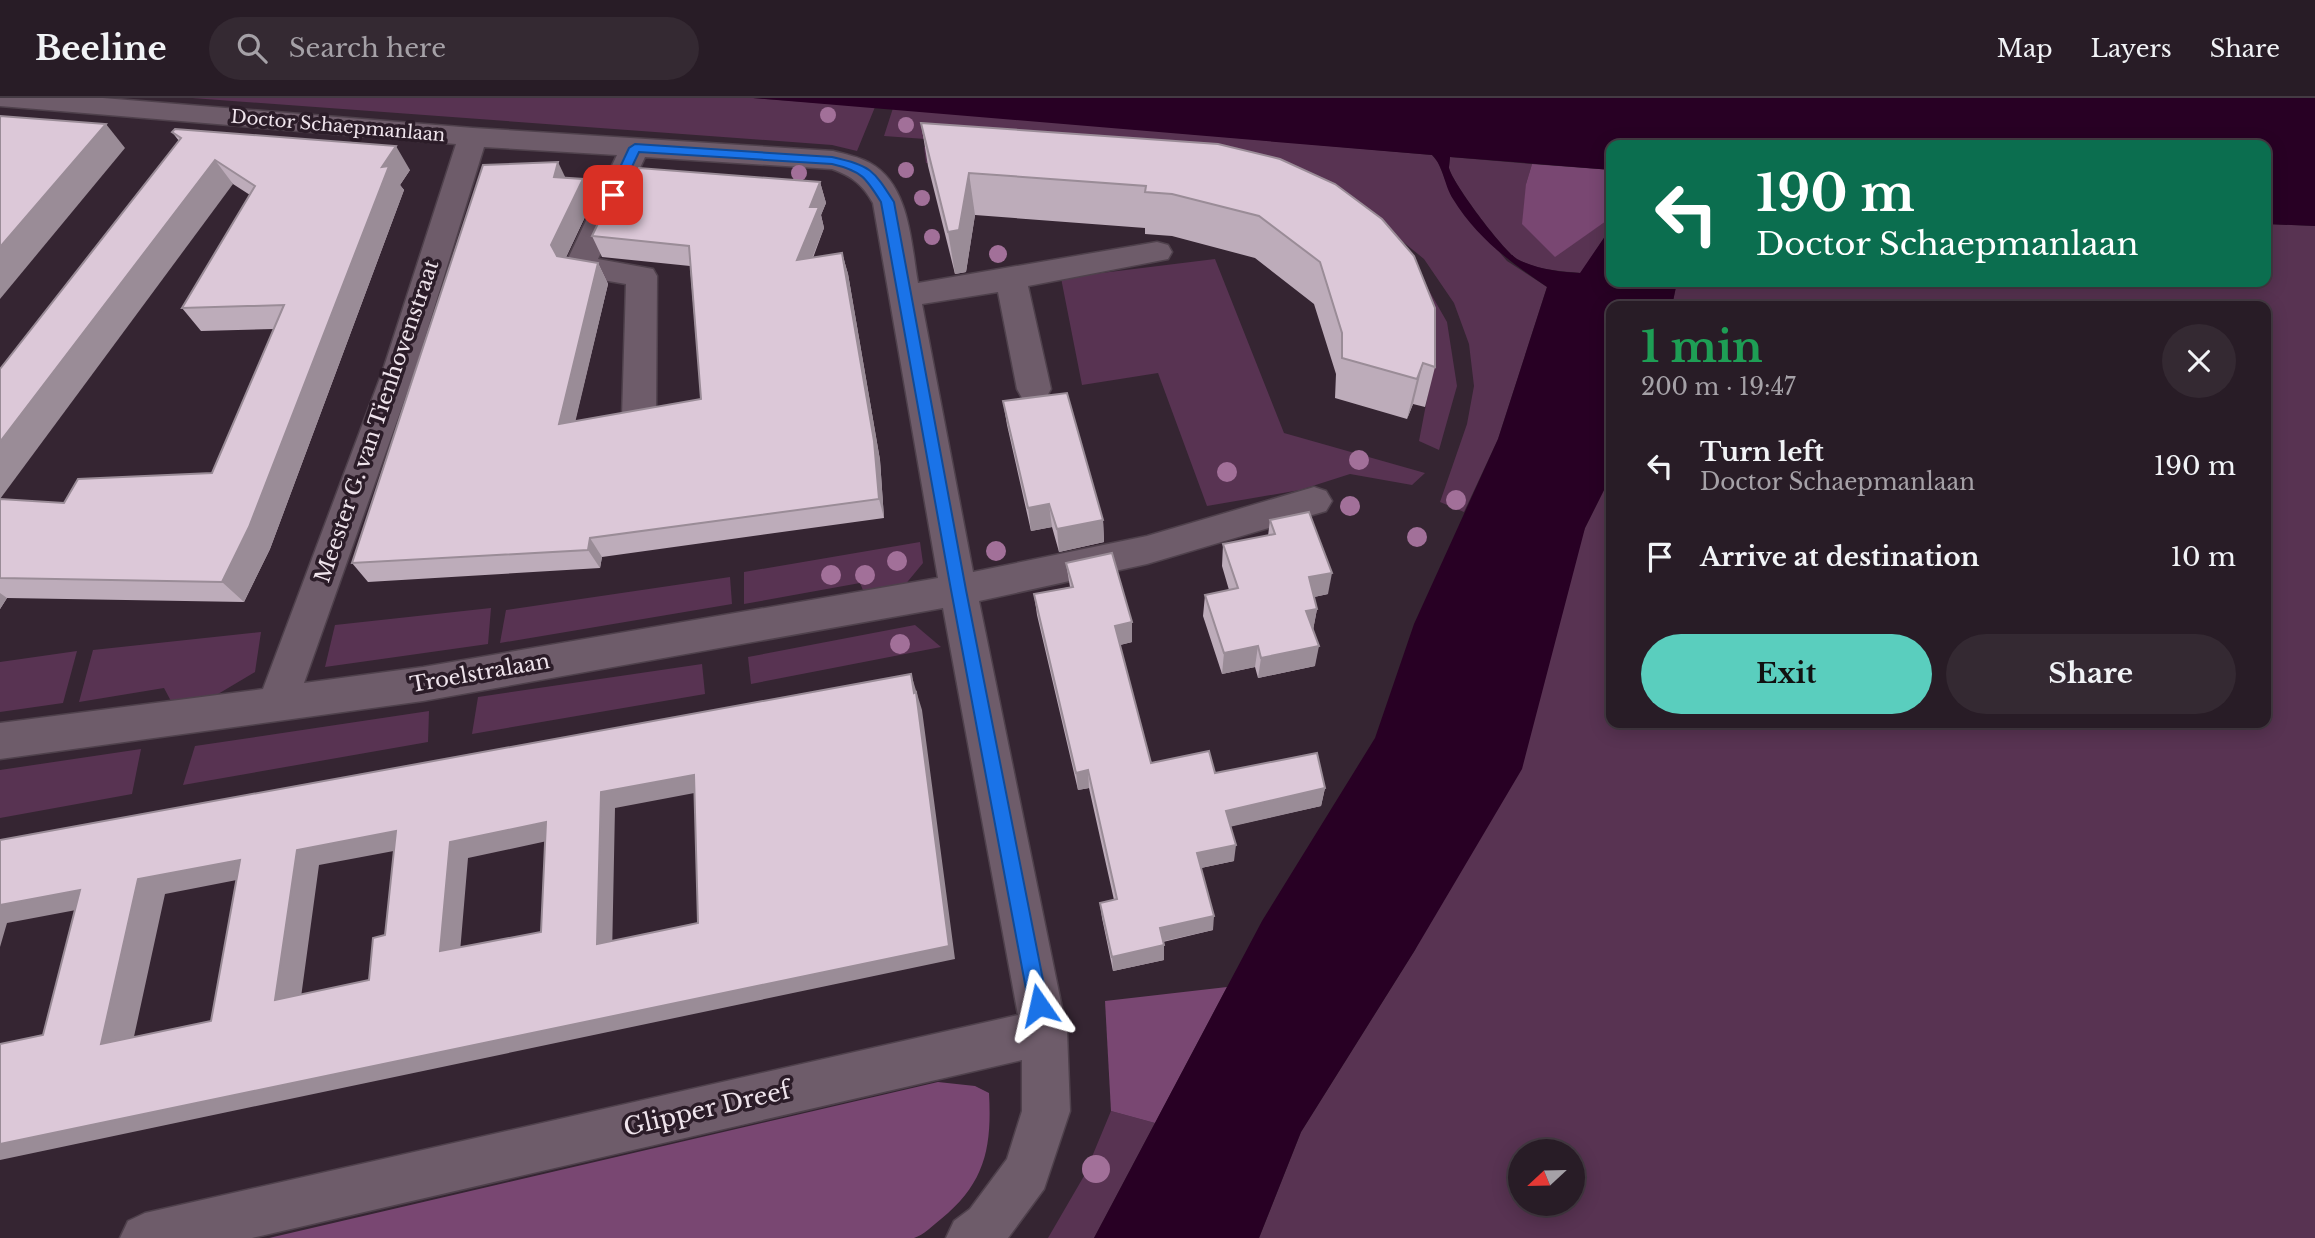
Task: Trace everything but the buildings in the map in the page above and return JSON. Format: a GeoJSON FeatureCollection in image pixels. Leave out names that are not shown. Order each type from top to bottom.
{"type":"FeatureCollection","features":[{"type":"Feature","properties":{"kind":"street","name":"Doctor Schaepmanlaan"},"geometry":{"type":"LineString","coordinates":[[0,99],[473,137],[832,160],[855,166],[870,175],[888,202],[958,590],[1044,1032]]}},
{"type":"Feature","properties":{"kind":"street"},"geometry":{"type":"LineString","coordinates":[[180,146],[205,114]]}},
{"type":"Feature","properties":{"kind":"street","name":"Meester G. van Tienhovenstraat"},"geometry":{"type":"LineString","coordinates":[[277,703],[399,370],[473,137]]}},
{"type":"Feature","properties":{"kind":"street"},"geometry":{"type":"LineString","coordinates":[[635,148],[579,267],[642,276],[639,416]]}},
{"type":"Feature","properties":{"kind":"street"},"geometry":{"type":"LineString","coordinates":[[904,296],[1157,252]]}},
{"type":"Feature","properties":{"kind":"street"},"geometry":{"type":"LineString","coordinates":[[1011,279],[1034,389]]}},
{"type":"Feature","properties":{"kind":"street","name":"Troelstralaan"},"geometry":{"type":"LineString","coordinates":[[0,741],[424,684],[958,590],[1147,550],[1314,501]]}},
{"type":"Feature","properties":{"kind":"street"},"geometry":{"type":"LineString","coordinates":[[971,1238],[987,1226],[1027,1172],[1046,1111],[1044,1032]]}},
{"type":"Feature","properties":{"kind":"street","name":"Glipper Dreef"},"geometry":{"type":"LineString","coordinates":[[145,1238],[1044,1032]]}},
{"type":"Feature","properties":{"kind":"shaded area"},"geometry":{"type":"Polygon","coordinates":[[[192,98],[753,98],[875,107],[857,151],[832,145],[192,98]]]}},
{"type":"Feature","properties":{"kind":"shaded area"},"geometry":{"type":"Polygon","coordinates":[[[753,98],[2315,98],[2315,226],[2271,224],[2271,140],[1606,140],[1606,170],[1450,157],[1449,168],[1459,188],[1490,230],[1517,259],[1548,269],[1580,273],[1606,235],[1606,287],[1676,287],[1673,301],[1606,301],[1606,486],[1585,528],[1522,769],[1415,950],[1301,1132],[1259,1238],[1094,1238],[1262,921],[1375,738],[1414,624],[1498,439],[1547,287],[1507,258],[1473,226],[1453,199],[1432,155],[753,98]]]}},
{"type":"Feature","properties":{"kind":"shaded area"},"geometry":{"type":"Polygon","coordinates":[[[893,108],[1432,155],[1438,162],[1452,197],[1507,261],[1547,287],[1498,439],[1464,512],[1440,502],[1467,424],[1474,386],[1469,344],[1454,303],[1424,259],[1369,214],[1176,157],[884,136],[893,108]]]}},
{"type":"Feature","properties":{"kind":"shaded area"},"geometry":{"type":"Polygon","coordinates":[[[924,147],[1242,172],[1419,273],[1447,322],[1457,386],[1439,450],[1419,441],[1436,352],[1421,309],[1244,193],[926,163],[924,147]]]}},
{"type":"Feature","properties":{"kind":"shaded area"},"geometry":{"type":"Polygon","coordinates":[[[1450,157],[1532,164],[1526,184],[1555,256],[1606,221],[1606,235],[1581,273],[1524,263],[1510,253],[1490,230],[1449,168],[1450,157]]]}},
{"type":"Feature","properties":{"kind":"shaded area"},"geometry":{"type":"Polygon","coordinates":[[[1532,164],[1606,170],[1606,221],[1555,257],[1522,224],[1526,184],[1532,164]]]}},
{"type":"Feature","properties":{"kind":"shaded area"},"geometry":{"type":"Polygon","coordinates":[[[2271,224],[2315,226],[2315,1238],[1259,1238],[1301,1132],[1415,950],[1585,528],[1606,486],[1606,728],[2271,728],[2271,301],[1673,301],[1676,287],[2271,287],[2271,224]]]}},
{"type":"Feature","properties":{"kind":"shaded area"},"geometry":{"type":"Polygon","coordinates":[[[1215,259],[1284,433],[1425,473],[1412,485],[1350,474],[1300,490],[1207,506],[1158,373],[1082,385],[1061,278],[1215,259]]]}},
{"type":"Feature","properties":{"kind":"shaded area"},"geometry":{"type":"Polygon","coordinates":[[[920,542],[923,563],[904,586],[865,595],[860,583],[744,604],[744,572],[920,542]]]}},
{"type":"Feature","properties":{"kind":"shaded area"},"geometry":{"type":"Polygon","coordinates":[[[730,577],[732,604],[500,643],[506,610],[730,577]]]}},
{"type":"Feature","properties":{"kind":"shaded area"},"geometry":{"type":"Polygon","coordinates":[[[491,608],[488,644],[325,667],[335,625],[491,608]]]}},
{"type":"Feature","properties":{"kind":"shaded area"},"geometry":{"type":"Polygon","coordinates":[[[915,625],[941,647],[751,684],[748,657],[915,625]]]}},
{"type":"Feature","properties":{"kind":"shaded area"},"geometry":{"type":"Polygon","coordinates":[[[261,632],[255,672],[218,694],[172,703],[164,688],[79,702],[93,650],[261,632]]]}},
{"type":"Feature","properties":{"kind":"shaded area"},"geometry":{"type":"Polygon","coordinates":[[[77,651],[63,703],[0,712],[0,662],[77,651]]]}},
{"type":"Feature","properties":{"kind":"shaded area"},"geometry":{"type":"Polygon","coordinates":[[[702,664],[705,694],[472,734],[478,697],[702,664]]]}},
{"type":"Feature","properties":{"kind":"shaded area"},"geometry":{"type":"Polygon","coordinates":[[[429,711],[428,742],[183,785],[195,746],[429,711]]]}},
{"type":"Feature","properties":{"kind":"shaded area"},"geometry":{"type":"Polygon","coordinates":[[[141,749],[132,794],[0,818],[0,770],[141,749]]]}},
{"type":"Feature","properties":{"kind":"shaded area"},"geometry":{"type":"Polygon","coordinates":[[[1227,987],[1155,1123],[1111,1111],[1105,1001],[1227,987]]]}},
{"type":"Feature","properties":{"kind":"shaded area"},"geometry":{"type":"Polygon","coordinates":[[[938,1082],[975,1086],[989,1093],[987,1148],[976,1178],[956,1206],[925,1233],[914,1238],[269,1238],[938,1082]]]}},
{"type":"Feature","properties":{"kind":"shaded area"},"geometry":{"type":"Polygon","coordinates":[[[1111,1111],[1155,1123],[1094,1238],[1048,1238],[1084,1176],[1111,1111]]]}},
{"type":"Feature","properties":{"kind":"route"},"geometry":{"type":"LineString","coordinates":[[613,195],[635,148],[832,160],[855,166],[870,175],[888,202],[958,590],[1039,1005]]}}]}
